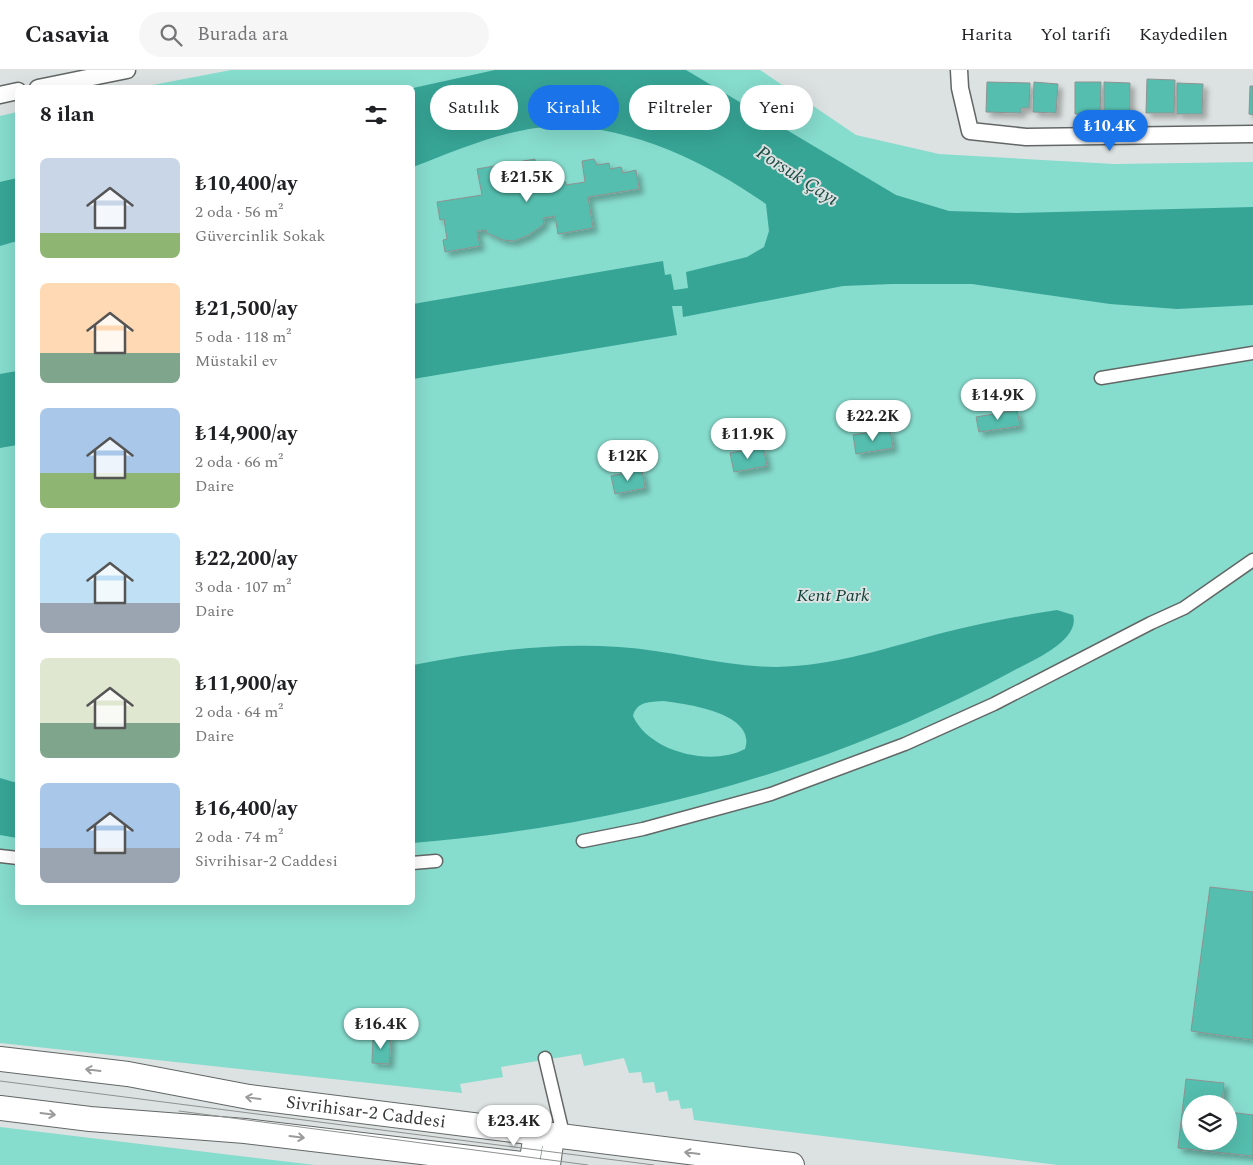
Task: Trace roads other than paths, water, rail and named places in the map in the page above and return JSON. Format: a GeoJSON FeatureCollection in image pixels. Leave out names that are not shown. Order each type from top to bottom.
{"type":"FeatureCollection","features":[{"type":"Feature","properties":{"kind":"main road","name":"Sivrihisar-2 Caddesi"},"geometry":{"type":"LineString","coordinates":[[0,1059],[128,1074],[249,1097],[792,1165]]}},
{"type":"Feature","properties":{"kind":"main road"},"geometry":{"type":"LineString","coordinates":[[0,1108],[90,1119],[245,1131],[529,1165]]}},
{"type":"Feature","properties":{"kind":"street"},"geometry":{"type":"LineString","coordinates":[[53,85],[127,70]]}},
{"type":"Feature","properties":{"kind":"street"},"geometry":{"type":"LineString","coordinates":[[959,70],[960,88],[970,131],[1026,137],[1253,134]]}},
{"type":"Feature","properties":{"kind":"street"},"geometry":{"type":"LineString","coordinates":[[0,95],[15,92]]}},
{"type":"Feature","properties":{"kind":"street"},"geometry":{"type":"LineString","coordinates":[[1101,378],[1253,352]]}},
{"type":"Feature","properties":{"kind":"street"},"geometry":{"type":"LineString","coordinates":[[583,841],[643,829],[771,794],[904,744],[994,704],[1184,608],[1253,560]]}},
{"type":"Feature","properties":{"kind":"street"},"geometry":{"type":"LineString","coordinates":[[0,856],[15,858]]}},
{"type":"Feature","properties":{"kind":"street"},"geometry":{"type":"LineString","coordinates":[[415,863],[436,861]]}},
{"type":"Feature","properties":{"kind":"street"},"geometry":{"type":"LineString","coordinates":[[545,1058],[550,1165]]}},
{"type":"Feature","properties":{"kind":"street"},"geometry":{"type":"LineString","coordinates":[[529,1165],[550,1136]]}},
{"type":"Feature","properties":{"kind":"water","name":"Porsuk Çayı"},"geometry":{"type":"Polygon","coordinates":[[[495,70],[686,70],[711,85],[629,85],[629,130],[730,130],[730,96],[740,102],[740,130],[787,130],[896,195],[949,211],[1017,213],[1253,207],[1253,305],[1177,309],[1110,304],[972,284],[843,286],[683,317],[682,306],[672,306],[677,335],[415,379],[415,304],[663,261],[665,275],[671,274],[674,290],[688,288],[686,272],[747,257],[764,247],[769,231],[766,204],[741,187],[657,145],[601,130],[619,130],[619,85],[528,85],[528,130],[473,144],[415,166],[415,88],[495,70]]]}},
{"type":"Feature","properties":{"kind":"water"},"geometry":{"type":"Polygon","coordinates":[[[15,178],[15,242],[0,246],[0,182],[15,178]]]}},
{"type":"Feature","properties":{"kind":"water"},"geometry":{"type":"Polygon","coordinates":[[[15,371],[15,445],[0,448],[0,374],[15,371]]]}},
{"type":"Feature","properties":{"kind":"water"},"geometry":{"type":"Polygon","coordinates":[[[1057,610],[1073,615],[1073,625],[1062,642],[1052,650],[1011,672],[941,707],[869,738],[796,765],[721,788],[645,808],[491,835],[415,843],[415,665],[515,649],[593,646],[658,651],[756,666],[798,666],[841,659],[1001,620],[1057,610]],[[663,701],[645,703],[638,707],[633,716],[652,739],[682,753],[715,756],[731,754],[745,749],[746,737],[741,727],[731,719],[703,708],[663,701]]]}},
{"type":"Feature","properties":{"kind":"water"},"geometry":{"type":"Polygon","coordinates":[[[0,778],[15,782],[15,838],[0,835],[0,778]]]}},
{"type":"Feature","properties":{"kind":"tram line"},"geometry":{"type":"LineString","coordinates":[[0,1081],[654,1165]]}},
{"type":"Feature","properties":{"kind":"tram line"},"geometry":{"type":"LineString","coordinates":[[179,1111],[588,1165]]}},
{"type":"Feature","properties":{"kind":"park label","name":"Kent Park"},"geometry":{"type":"Point","coordinates":[833,595]}}]}
